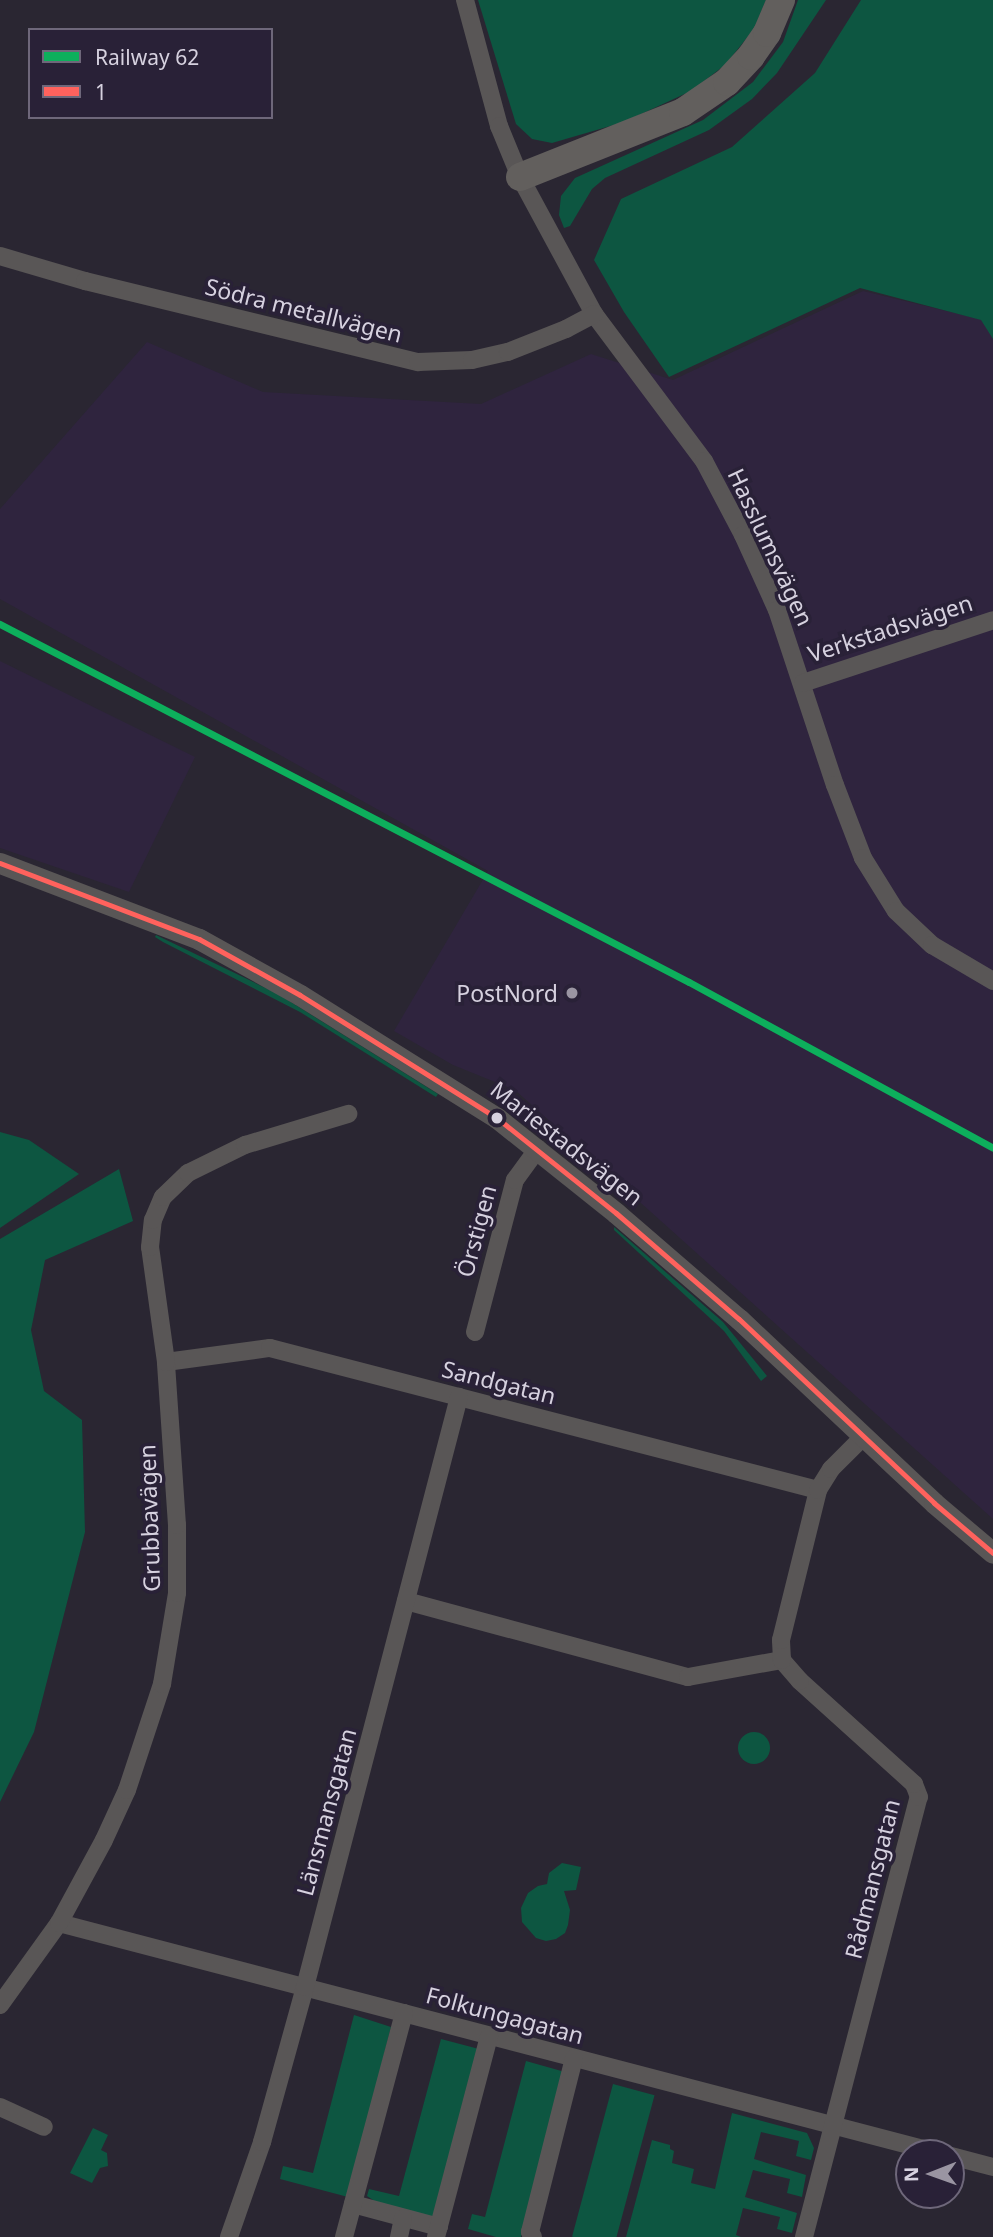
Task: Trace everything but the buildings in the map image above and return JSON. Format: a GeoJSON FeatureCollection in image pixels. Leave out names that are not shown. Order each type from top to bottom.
{"type":"FeatureCollection","features":[{"type":"Feature","properties":{"kind":"highway"},"geometry":{"type":"LineString","coordinates":[[520,177],[671,117],[694,105],[727,82],[751,56],[767,33],[781,0]]}},
{"type":"Feature","properties":{"kind":"street","name":"Hasslumsvägen"},"geometry":{"type":"LineString","coordinates":[[466,0],[492,129],[594,314],[704,461],[728,502],[777,610],[835,785],[863,858],[896,911],[932,945],[993,981]]}},
{"type":"Feature","properties":{"kind":"street","name":"Södra metallvägen"},"geometry":{"type":"LineString","coordinates":[[0,256],[85,281],[418,362],[452,363],[508,352],[566,329],[594,314]]}},
{"type":"Feature","properties":{"kind":"street","name":"Verkstadsvägen"},"geometry":{"type":"LineString","coordinates":[[803,683],[993,620]]}},
{"type":"Feature","properties":{"kind":"street","name":"Mariestadsvägen"},"geometry":{"type":"LineString","coordinates":[[0,863],[198,939],[300,995],[497,1118],[538,1148],[739,1319],[993,1553]]}},
{"type":"Feature","properties":{"kind":"street","name":"Grubbavägen"},"geometry":{"type":"LineString","coordinates":[[0,2005],[59,1923],[104,1840],[127,1790],[162,1684],[177,1593],[177,1525],[166,1362],[150,1247],[153,1220],[163,1197],[188,1173],[245,1145],[348,1114]]}},
{"type":"Feature","properties":{"kind":"street","name":"Örstigen"},"geometry":{"type":"LineString","coordinates":[[475,1332],[515,1181],[538,1148]]}},
{"type":"Feature","properties":{"kind":"street","name":"Sandgatan"},"geometry":{"type":"LineString","coordinates":[[166,1362],[270,1348],[818,1490]]}},
{"type":"Feature","properties":{"kind":"street","name":"Länsmansgatan"},"geometry":{"type":"LineString","coordinates":[[229,2237],[262,2142],[305,1987],[459,1397]]}},
{"type":"Feature","properties":{"kind":"street"},"geometry":{"type":"LineString","coordinates":[[406,1601],[688,1677],[782,1660],[781,1640],[818,1490],[831,1469],[864,1436]]}},
{"type":"Feature","properties":{"kind":"street","name":"Rådmansgatan"},"geometry":{"type":"LineString","coordinates":[[782,1660],[800,1681],[914,1784],[918,1792],[804,2237]]}},
{"type":"Feature","properties":{"kind":"street","name":"Folkungagatan"},"geometry":{"type":"LineString","coordinates":[[59,1923],[895,2142]]}},
{"type":"Feature","properties":{"kind":"street"},"geometry":{"type":"LineString","coordinates":[[344,2237],[404,2013]]}},
{"type":"Feature","properties":{"kind":"street"},"geometry":{"type":"LineString","coordinates":[[353,2204],[404,2218],[437,2232],[489,2036]]}},
{"type":"Feature","properties":{"kind":"street"},"geometry":{"type":"LineString","coordinates":[[533,2237],[530,2232],[574,2058]]}},
{"type":"Feature","properties":{"kind":"street"},"geometry":{"type":"LineString","coordinates":[[0,2106],[44,2127]]}},
{"type":"Feature","properties":{"kind":"street"},"geometry":{"type":"LineString","coordinates":[[965,2160],[993,2167]]}},
{"type":"Feature","properties":{"kind":"street"},"geometry":{"type":"LineString","coordinates":[[399,2237],[404,2218]]}},
{"type":"Feature","properties":{"kind":"shaded area"},"geometry":{"type":"Polygon","coordinates":[[[863,291],[984,320],[993,334],[993,1519],[515,1090],[453,1065],[394,1031],[488,871],[0,599],[0,509],[147,342],[263,392],[481,404],[591,354],[673,380],[863,291]]]}},
{"type":"Feature","properties":{"kind":"shaded area"},"geometry":{"type":"Polygon","coordinates":[[[0,661],[195,757],[129,892],[0,848],[0,661]]]}},
{"type":"Feature","properties":{"kind":"green space"},"geometry":{"type":"Polygon","coordinates":[[[478,0],[766,0],[754,29],[725,65],[691,91],[624,122],[552,143],[532,139],[516,124],[478,0]]]}},
{"type":"Feature","properties":{"kind":"green space"},"geometry":{"type":"Polygon","coordinates":[[[798,0],[826,0],[777,73],[752,99],[709,130],[605,178],[592,189],[570,226],[564,228],[559,215],[561,196],[575,178],[703,120],[753,82],[783,42],[798,0]]]}},
{"type":"Feature","properties":{"kind":"green space"},"geometry":{"type":"Polygon","coordinates":[[[861,0],[993,0],[993,339],[981,320],[860,288],[669,377],[624,312],[594,260],[621,199],[732,147],[815,73],[861,0]]]}},
{"type":"Feature","properties":{"kind":"green space"},"geometry":{"type":"Polygon","coordinates":[[[156,935],[278,994],[438,1094],[436,1097],[300,1012],[163,942],[155,937],[156,935]]]}},
{"type":"Feature","properties":{"kind":"green space"},"geometry":{"type":"Polygon","coordinates":[[[0,1132],[29,1140],[79,1174],[0,1228],[0,1132]]]}},
{"type":"Feature","properties":{"kind":"green space"},"geometry":{"type":"Polygon","coordinates":[[[119,1169],[133,1221],[45,1260],[31,1330],[44,1391],[82,1420],[85,1532],[34,1732],[0,1802],[0,1239],[119,1169]]]}},
{"type":"Feature","properties":{"kind":"green space"},"geometry":{"type":"Polygon","coordinates":[[[614,1227],[723,1322],[767,1376],[761,1381],[724,1331],[614,1230],[614,1227]]]}},
{"type":"Feature","properties":{"kind":"green space"},"geometry":{"type":"Polygon","coordinates":[[[754,1732],[765,1737],[770,1748],[765,1759],[754,1764],[743,1759],[738,1748],[743,1737],[754,1732]]]}},
{"type":"Feature","properties":{"kind":"green space"},"geometry":{"type":"Polygon","coordinates":[[[562,1863],[581,1867],[576,1890],[564,1891],[570,1910],[565,1933],[546,1941],[536,1938],[522,1922],[521,1908],[528,1893],[547,1884],[549,1873],[562,1863]]]}},
{"type":"Feature","properties":{"kind":"green space"},"geometry":{"type":"Polygon","coordinates":[[[354,2015],[391,2027],[348,2197],[280,2179],[283,2166],[313,2173],[354,2015]]]}},
{"type":"Feature","properties":{"kind":"green space"},"geometry":{"type":"Polygon","coordinates":[[[441,2039],[479,2049],[435,2219],[379,2204],[367,2196],[369,2189],[399,2196],[441,2039]]]}},
{"type":"Feature","properties":{"kind":"green space"},"geometry":{"type":"Polygon","coordinates":[[[526,2061],[565,2072],[521,2237],[496,2237],[468,2229],[472,2214],[485,2217],[526,2061]]]}},
{"type":"Feature","properties":{"kind":"green space"},"geometry":{"type":"Polygon","coordinates":[[[613,2084],[655,2095],[617,2237],[572,2237],[613,2084]]]}},
{"type":"Feature","properties":{"kind":"green space"},"geometry":{"type":"Polygon","coordinates":[[[732,2113],[807,2133],[814,2148],[811,2160],[796,2156],[799,2141],[761,2132],[754,2159],[806,2175],[802,2197],[787,2193],[790,2179],[753,2170],[745,2197],[797,2213],[792,2233],[777,2229],[780,2217],[743,2208],[736,2235],[741,2237],[626,2237],[652,2140],[670,2145],[670,2149],[674,2151],[672,2163],[694,2169],[691,2183],[715,2189],[732,2113]]]}},
{"type":"Feature","properties":{"kind":"green space"},"geometry":{"type":"Polygon","coordinates":[[[93,2128],[108,2135],[101,2150],[107,2153],[108,2166],[100,2168],[92,2183],[70,2173],[93,2128]]]}},
{"type":"Feature","properties":{"kind":"rail line","name":"62"},"geometry":{"type":"LineString","coordinates":[[0,624],[689,982],[993,1148]]}},
{"type":"Feature","properties":{"kind":"transit line","name":"1"},"geometry":{"type":"LineString","coordinates":[[0,863],[199,939],[300,995],[497,1118],[616,1213],[739,1319],[934,1503],[993,1553]]}},
{"type":"Feature","properties":{"kind":"place","name":"PostNord"},"geometry":{"type":"Point","coordinates":[572,993]}}]}
